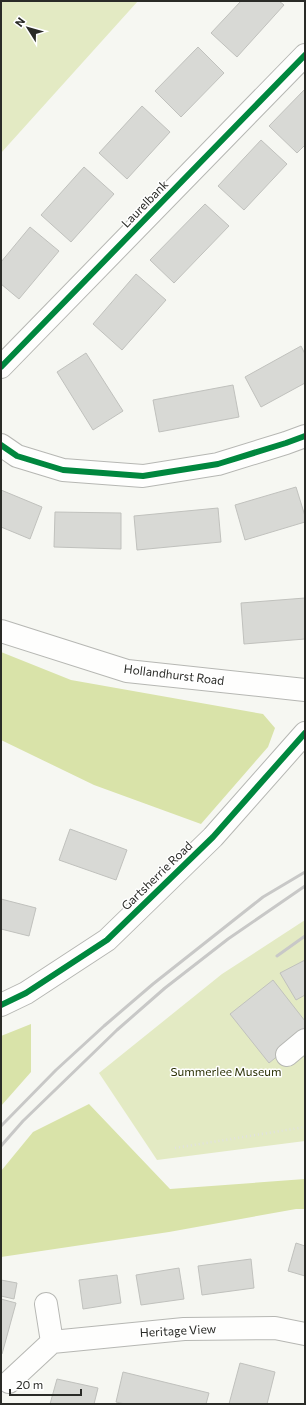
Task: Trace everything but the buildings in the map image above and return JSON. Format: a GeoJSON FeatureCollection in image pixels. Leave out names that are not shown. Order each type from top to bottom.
{"type":"FeatureCollection","features":[{"type":"Feature","properties":{"kind":"street","name":"Laurelbank"},"geometry":{"type":"LineString","coordinates":[[1,367],[305,55]]}},
{"type":"Feature","properties":{"kind":"street"},"geometry":{"type":"LineString","coordinates":[[1,445],[17,456],[63,470],[143,476],[218,464],[305,436]]}},
{"type":"Feature","properties":{"kind":"street","name":"Hollandhurst Road"},"geometry":{"type":"LineString","coordinates":[[1,631],[128,670],[305,690]]}},
{"type":"Feature","properties":{"kind":"street","name":"Gartsherrie Road"},"geometry":{"type":"LineString","coordinates":[[1,1005],[26,993],[107,940],[213,837],[304,735]]}},
{"type":"Feature","properties":{"kind":"street"},"geometry":{"type":"LineString","coordinates":[[287,1055],[305,1040]]}},
{"type":"Feature","properties":{"kind":"street"},"geometry":{"type":"LineString","coordinates":[[9,1382],[52,1342],[46,1304]]}},
{"type":"Feature","properties":{"kind":"street","name":"Heritage View"},"geometry":{"type":"LineString","coordinates":[[52,1342],[184,1329],[275,1328],[305,1334]]}},
{"type":"Feature","properties":{"kind":"path"},"geometry":{"type":"LineString","coordinates":[[175,1148],[305,1127]]}},
{"type":"Feature","properties":{"kind":"green space"},"geometry":{"type":"Polygon","coordinates":[[[1,1],[138,1],[1,153],[1,1]]]}},
{"type":"Feature","properties":{"kind":"green space"},"geometry":{"type":"Polygon","coordinates":[[[1,652],[71,680],[263,714],[275,728],[268,747],[201,824],[94,785],[1,740],[1,652]]]}},
{"type":"Feature","properties":{"kind":"green space","name":"Summerlee Museum"},"geometry":{"type":"Polygon","coordinates":[[[305,920],[305,1141],[157,1160],[99,1073],[222,974],[305,920]]]}},
{"type":"Feature","properties":{"kind":"green space"},"geometry":{"type":"Polygon","coordinates":[[[31,1024],[31,1072],[1,1106],[1,1036],[31,1024]]]}},
{"type":"Feature","properties":{"kind":"green space"},"geometry":{"type":"Polygon","coordinates":[[[89,1104],[170,1189],[305,1179],[305,1209],[296,1209],[169,1232],[1,1257],[1,1171],[33,1132],[89,1104]]]}},
{"type":"Feature","properties":{"kind":"railway"},"geometry":{"type":"LineString","coordinates":[[1,1126],[56,1070],[153,984],[263,897],[305,872]]}},
{"type":"Feature","properties":{"kind":"railway"},"geometry":{"type":"LineString","coordinates":[[1,1146],[23,1121],[117,1030],[165,988],[228,939],[305,886]]}},
{"type":"Feature","properties":{"kind":"railway"},"geometry":{"type":"LineString","coordinates":[[277,956],[305,936]]}},
{"type":"Feature","properties":{"kind":"cycle path"},"geometry":{"type":"LineString","coordinates":[[1,367],[305,55]]}},
{"type":"Feature","properties":{"kind":"cycle path"},"geometry":{"type":"LineString","coordinates":[[1,445],[17,456],[63,470],[143,476],[218,464],[305,436]]}},
{"type":"Feature","properties":{"kind":"cycle path"},"geometry":{"type":"LineString","coordinates":[[1,1005],[26,993],[107,940],[213,837],[305,733]]}}]}
